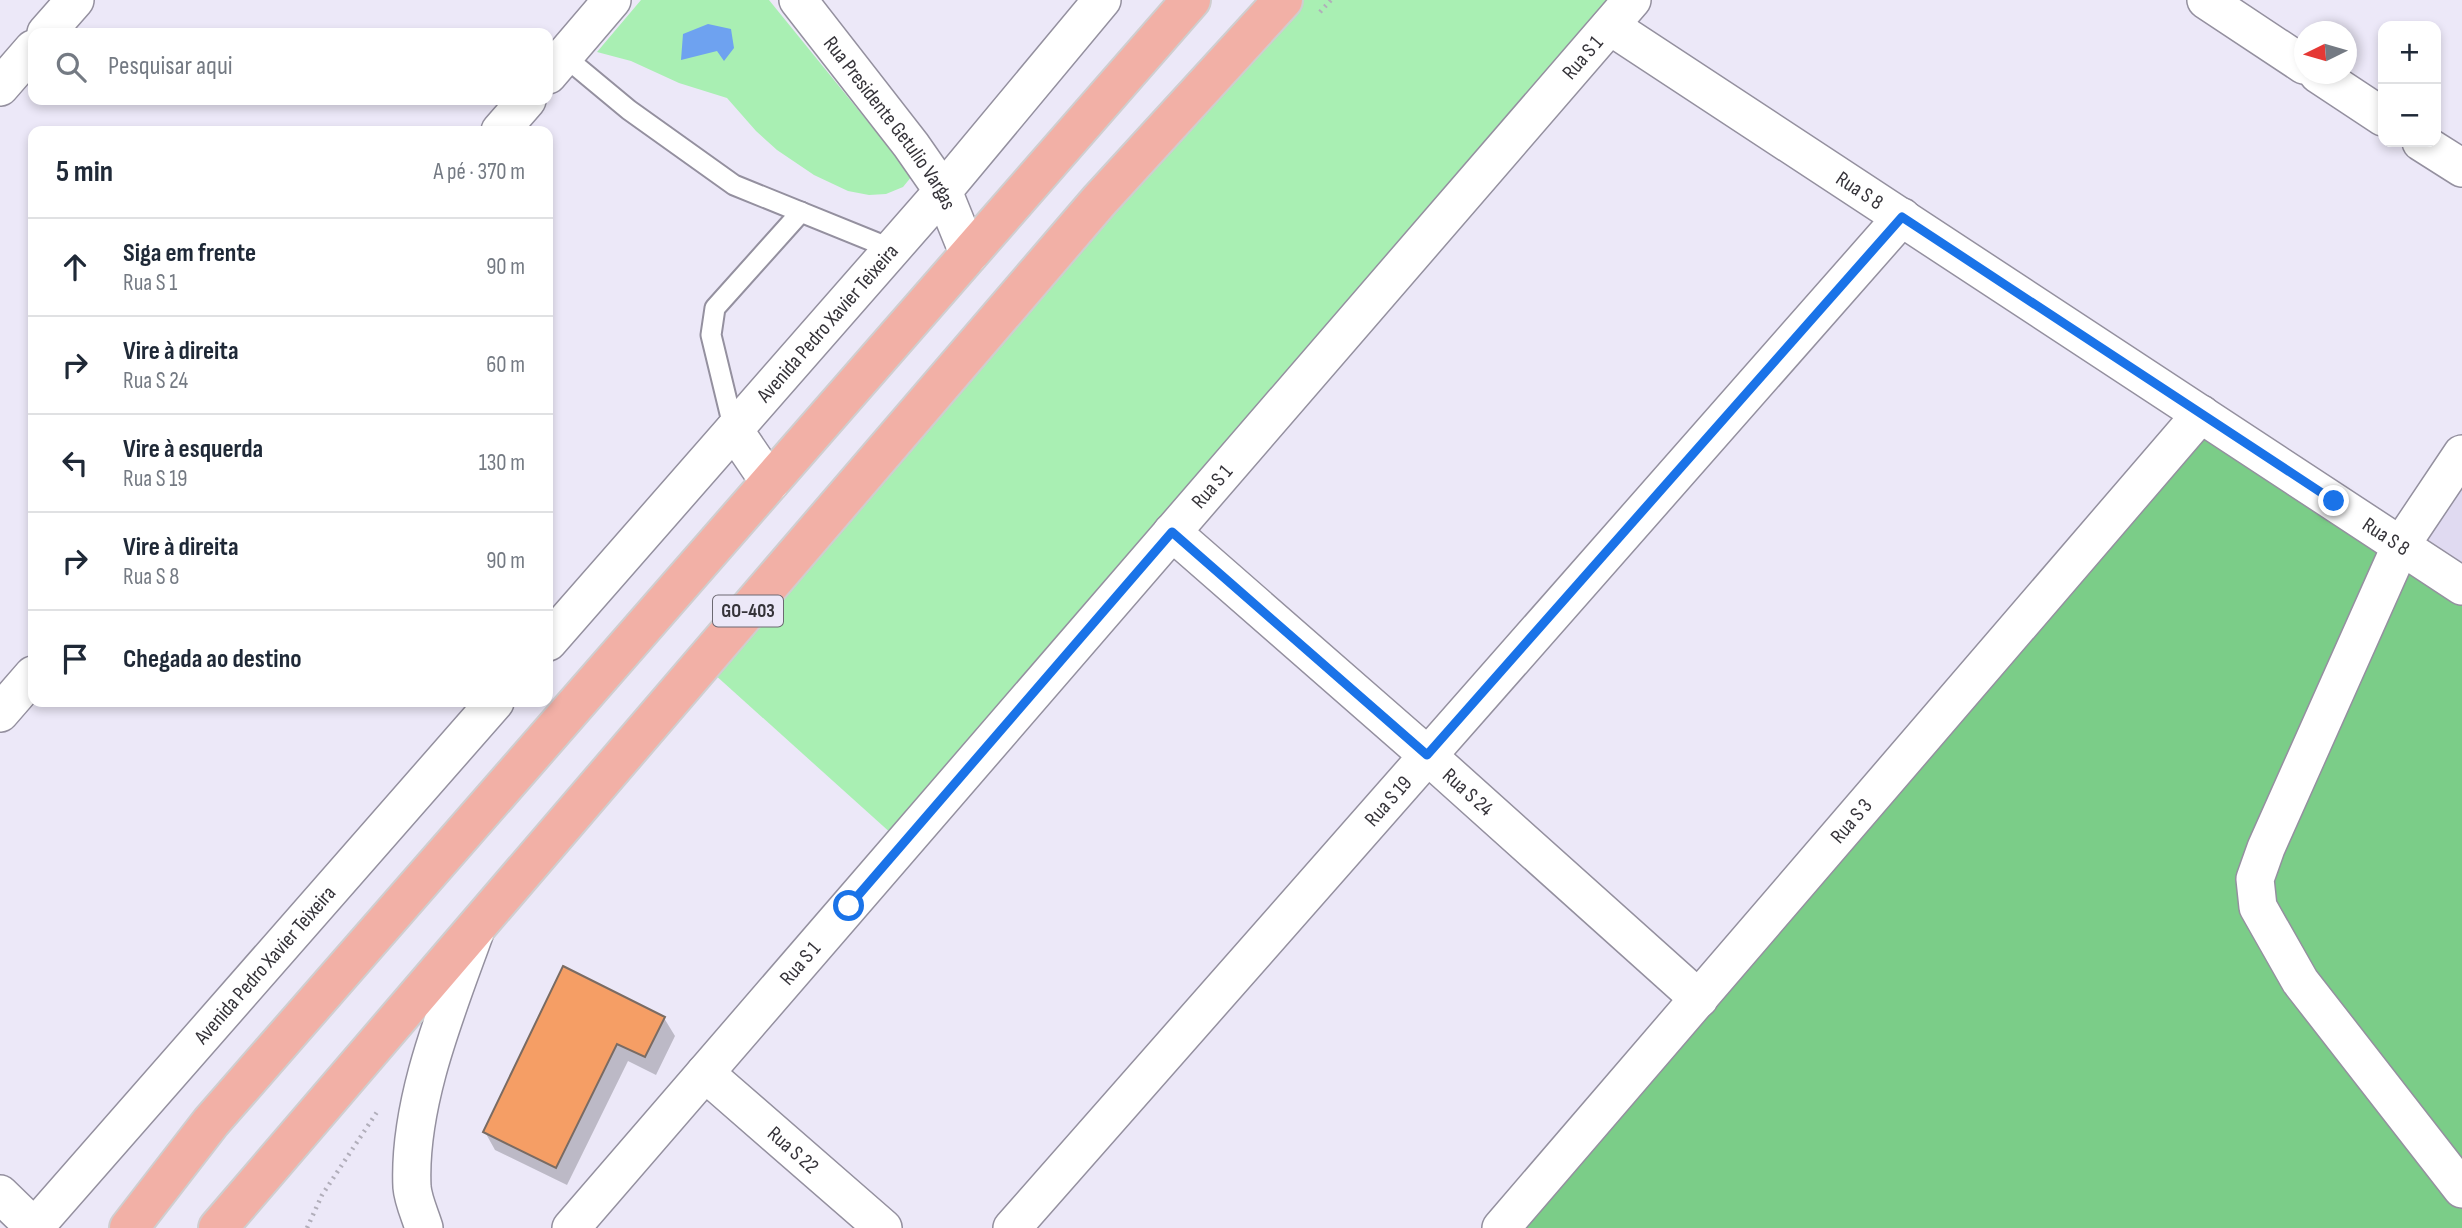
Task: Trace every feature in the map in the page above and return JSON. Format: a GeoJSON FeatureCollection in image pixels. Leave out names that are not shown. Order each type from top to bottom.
{"type":"FeatureCollection","features":[{"type":"Feature","properties":{"kind":"main road","name":"GO-403"},"geometry":{"type":"LineString","coordinates":[[129,1228],[211,1122],[1191,0]]}},
{"type":"Feature","properties":{"kind":"main road","name":"GO-403"},"geometry":{"type":"LineString","coordinates":[[218,1228],[1099,201],[1298,10]]}},
{"type":"Feature","properties":{"kind":"street"},"geometry":{"type":"LineString","coordinates":[[50,28],[75,0]]}},
{"type":"Feature","properties":{"kind":"street"},"geometry":{"type":"LineString","coordinates":[[556,66],[612,0]]}},
{"type":"Feature","properties":{"kind":"street","name":"Rua Presidente Getulio Vargas"},"geometry":{"type":"LineString","coordinates":[[798,0],[911,145],[943,191],[969,256]]}},
{"type":"Feature","properties":{"kind":"street","name":"Avenida Pedro Xavier Teixeira"},"geometry":{"type":"LineString","coordinates":[[553,636],[943,191],[1102,0]]}},
{"type":"Feature","properties":{"kind":"street"},"geometry":{"type":"LineString","coordinates":[[2206,0],[2294,58]]}},
{"type":"Feature","properties":{"kind":"street","name":"Rua S 8"},"geometry":{"type":"LineString","coordinates":[[1621,13],[1902,217],[2462,586]]}},
{"type":"Feature","properties":{"kind":"street","name":"Rua S 1"},"geometry":{"type":"LineString","coordinates":[[571,1228],[1621,13]]}},
{"type":"Feature","properties":{"kind":"street"},"geometry":{"type":"LineString","coordinates":[[0,87],[28,54]]}},
{"type":"Feature","properties":{"kind":"street"},"geometry":{"type":"LineString","coordinates":[[2333,84],[2378,114]]}},
{"type":"Feature","properties":{"kind":"street"},"geometry":{"type":"LineString","coordinates":[[504,126],[523,105]]}},
{"type":"Feature","properties":{"kind":"street"},"geometry":{"type":"LineString","coordinates":[[2429,147],[2462,169]]}},
{"type":"Feature","properties":{"kind":"street","name":"Rua S 19"},"geometry":{"type":"LineString","coordinates":[[1012,1228],[1902,217]]}},
{"type":"Feature","properties":{"kind":"street","name":"Rua S 3"},"geometry":{"type":"LineString","coordinates":[[1501,1228],[2201,414]]}},
{"type":"Feature","properties":{"kind":"street"},"geometry":{"type":"LineString","coordinates":[[734,430],[770,483]]}},
{"type":"Feature","properties":{"kind":"street"},"geometry":{"type":"LineString","coordinates":[[2462,454],[2400,545],[2266,848],[2255,879],[2258,907],[2300,981],[2462,1189]]}},
{"type":"Feature","properties":{"kind":"street","name":"Rua S 24"},"geometry":{"type":"LineString","coordinates":[[1172,532],[1427,755],[1699,999]]}},
{"type":"Feature","properties":{"kind":"street"},"geometry":{"type":"LineString","coordinates":[[0,713],[28,680]]}},
{"type":"Feature","properties":{"kind":"street","name":"Avenida Pedro Xavier Teixeira"},"geometry":{"type":"LineString","coordinates":[[34,1228],[491,707]]}},
{"type":"Feature","properties":{"kind":"street"},"geometry":{"type":"LineString","coordinates":[[424,1228],[412,1190],[413,1145],[431,1058],[477,927]]}},
{"type":"Feature","properties":{"kind":"street","name":"Rua S 22"},"geometry":{"type":"LineString","coordinates":[[705,1073],[883,1228]]}},
{"type":"Feature","properties":{"kind":"street"},"geometry":{"type":"LineString","coordinates":[[0,1194],[34,1228]]}},
{"type":"Feature","properties":{"kind":"lane"},"geometry":{"type":"LineString","coordinates":[[556,66],[629,110],[734,185],[892,249]]}},
{"type":"Feature","properties":{"kind":"lane"},"geometry":{"type":"LineString","coordinates":[[734,430],[710,335],[715,308],[802,212]]}},
{"type":"Feature","properties":{"kind":"path"},"geometry":{"type":"LineString","coordinates":[[1298,10],[1331,0]]}},
{"type":"Feature","properties":{"kind":"shaded area"},"geometry":{"type":"Polygon","coordinates":[[[2462,453],[2462,586],[2401,545],[2462,453]]]}},
{"type":"Feature","properties":{"kind":"green space"},"geometry":{"type":"Polygon","coordinates":[[[641,0],[769,0],[912,176],[903,187],[886,194],[869,195],[848,191],[814,175],[777,150],[727,98],[679,83],[631,61],[597,52],[641,0]]]}},
{"type":"Feature","properties":{"kind":"green space"},"geometry":{"type":"Polygon","coordinates":[[[1283,0],[1632,0],[903,844],[703,664],[1283,0]]]}},
{"type":"Feature","properties":{"kind":"green space"},"geometry":{"type":"Polygon","coordinates":[[[2201,414],[2462,586],[2462,1228],[1501,1228],[2201,414]]]}},
{"type":"Feature","properties":{"kind":"water"},"geometry":{"type":"Polygon","coordinates":[[[708,24],[731,29],[734,48],[724,61],[717,51],[681,60],[683,34],[708,24]]]}},
{"type":"Feature","properties":{"kind":"building"},"geometry":{"type":"Polygon","coordinates":[[[563,966],[665,1017],[645,1057],[617,1044],[556,1168],[483,1132],[563,966]]]}},
{"type":"Feature","properties":{"kind":"route"},"geometry":{"type":"LineString","coordinates":[[849,906],[1172,532],[1427,755],[1902,217],[2334,501]]}}]}
